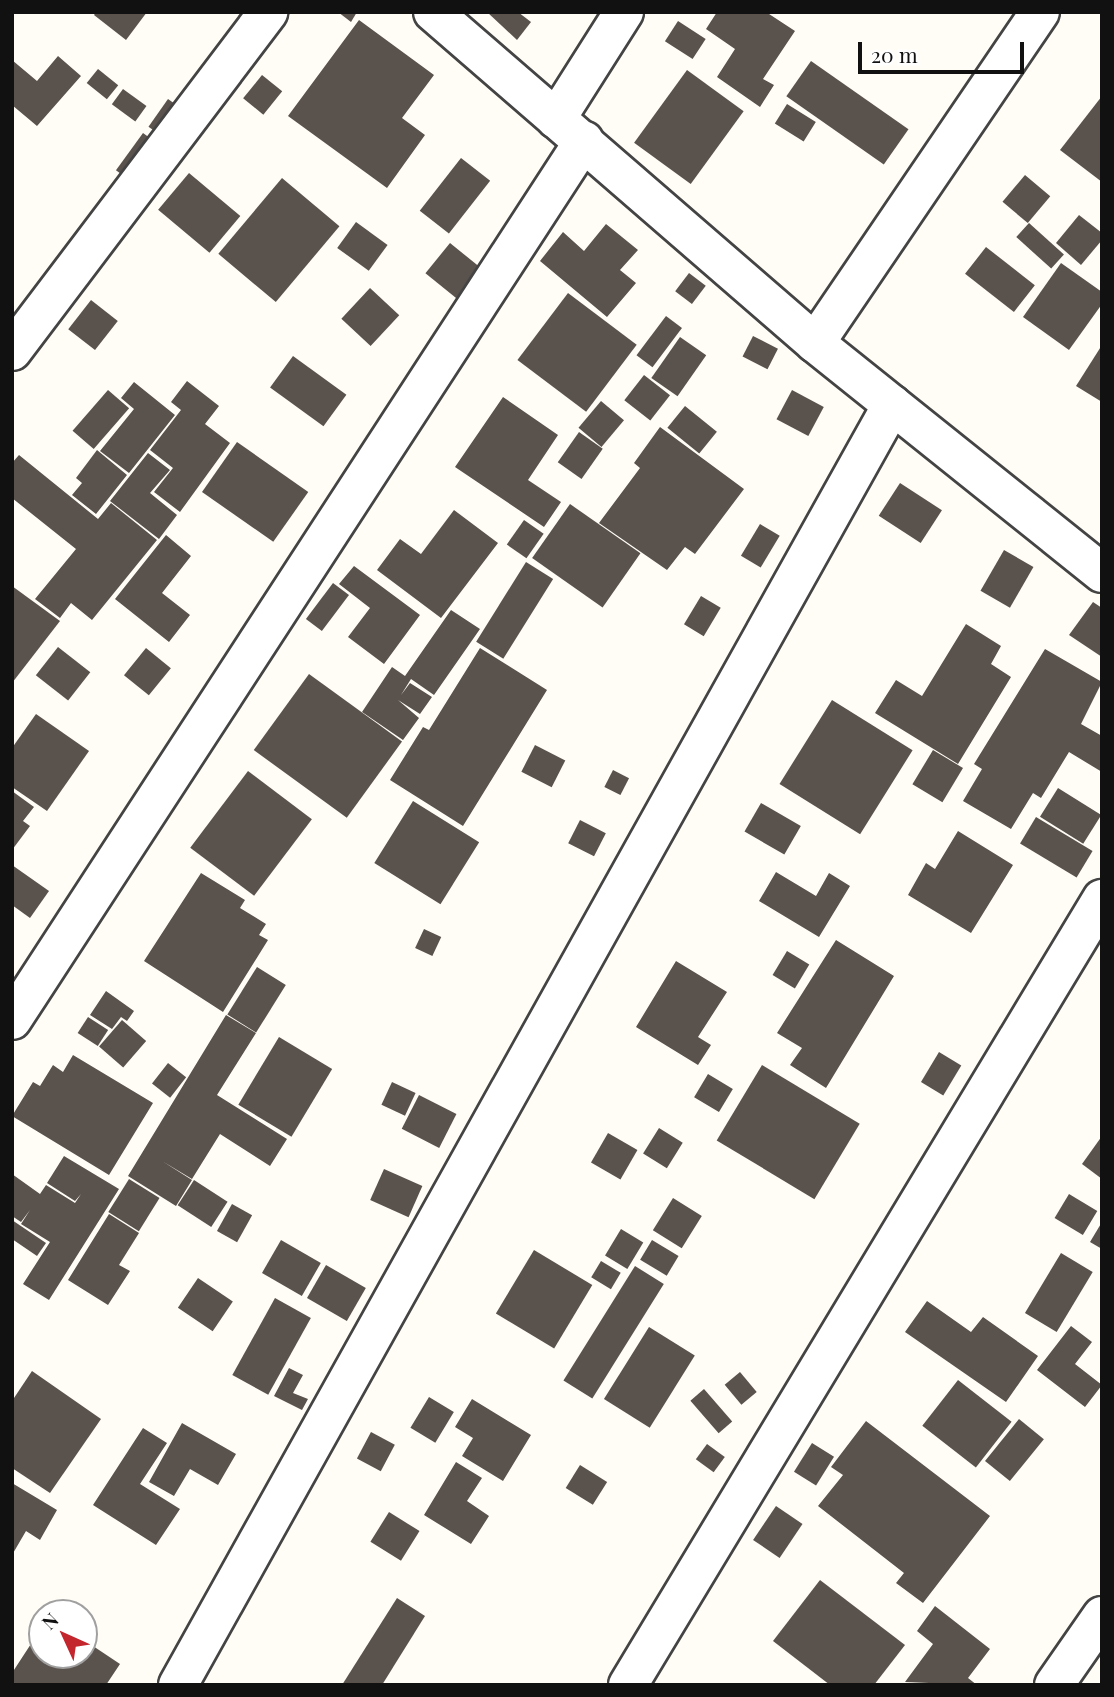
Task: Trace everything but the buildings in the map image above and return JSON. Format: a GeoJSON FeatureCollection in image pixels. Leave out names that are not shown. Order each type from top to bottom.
{"type":"FeatureCollection","features":[{"type":"Feature","properties":{"kind":"street"},"geometry":{"type":"LineString","coordinates":[[12,351],[268,12]]}},
{"type":"Feature","properties":{"kind":"street"},"geometry":{"type":"LineString","coordinates":[[433,12],[815,343],[1102,573]]}},
{"type":"Feature","properties":{"kind":"street"},"geometry":{"type":"LineString","coordinates":[[12,1020],[570,130],[624,12]]}},
{"type":"Feature","properties":{"kind":"street"},"geometry":{"type":"LineString","coordinates":[[815,343],[1040,12]]}},
{"type":"Feature","properties":{"kind":"street"},"geometry":{"type":"LineString","coordinates":[[178,1685],[891,405]]}},
{"type":"Feature","properties":{"kind":"street"},"geometry":{"type":"LineString","coordinates":[[628,1685],[1102,899]]}},
{"type":"Feature","properties":{"kind":"street"},"geometry":{"type":"LineString","coordinates":[[1054,1685],[1102,1616]]}}]}
